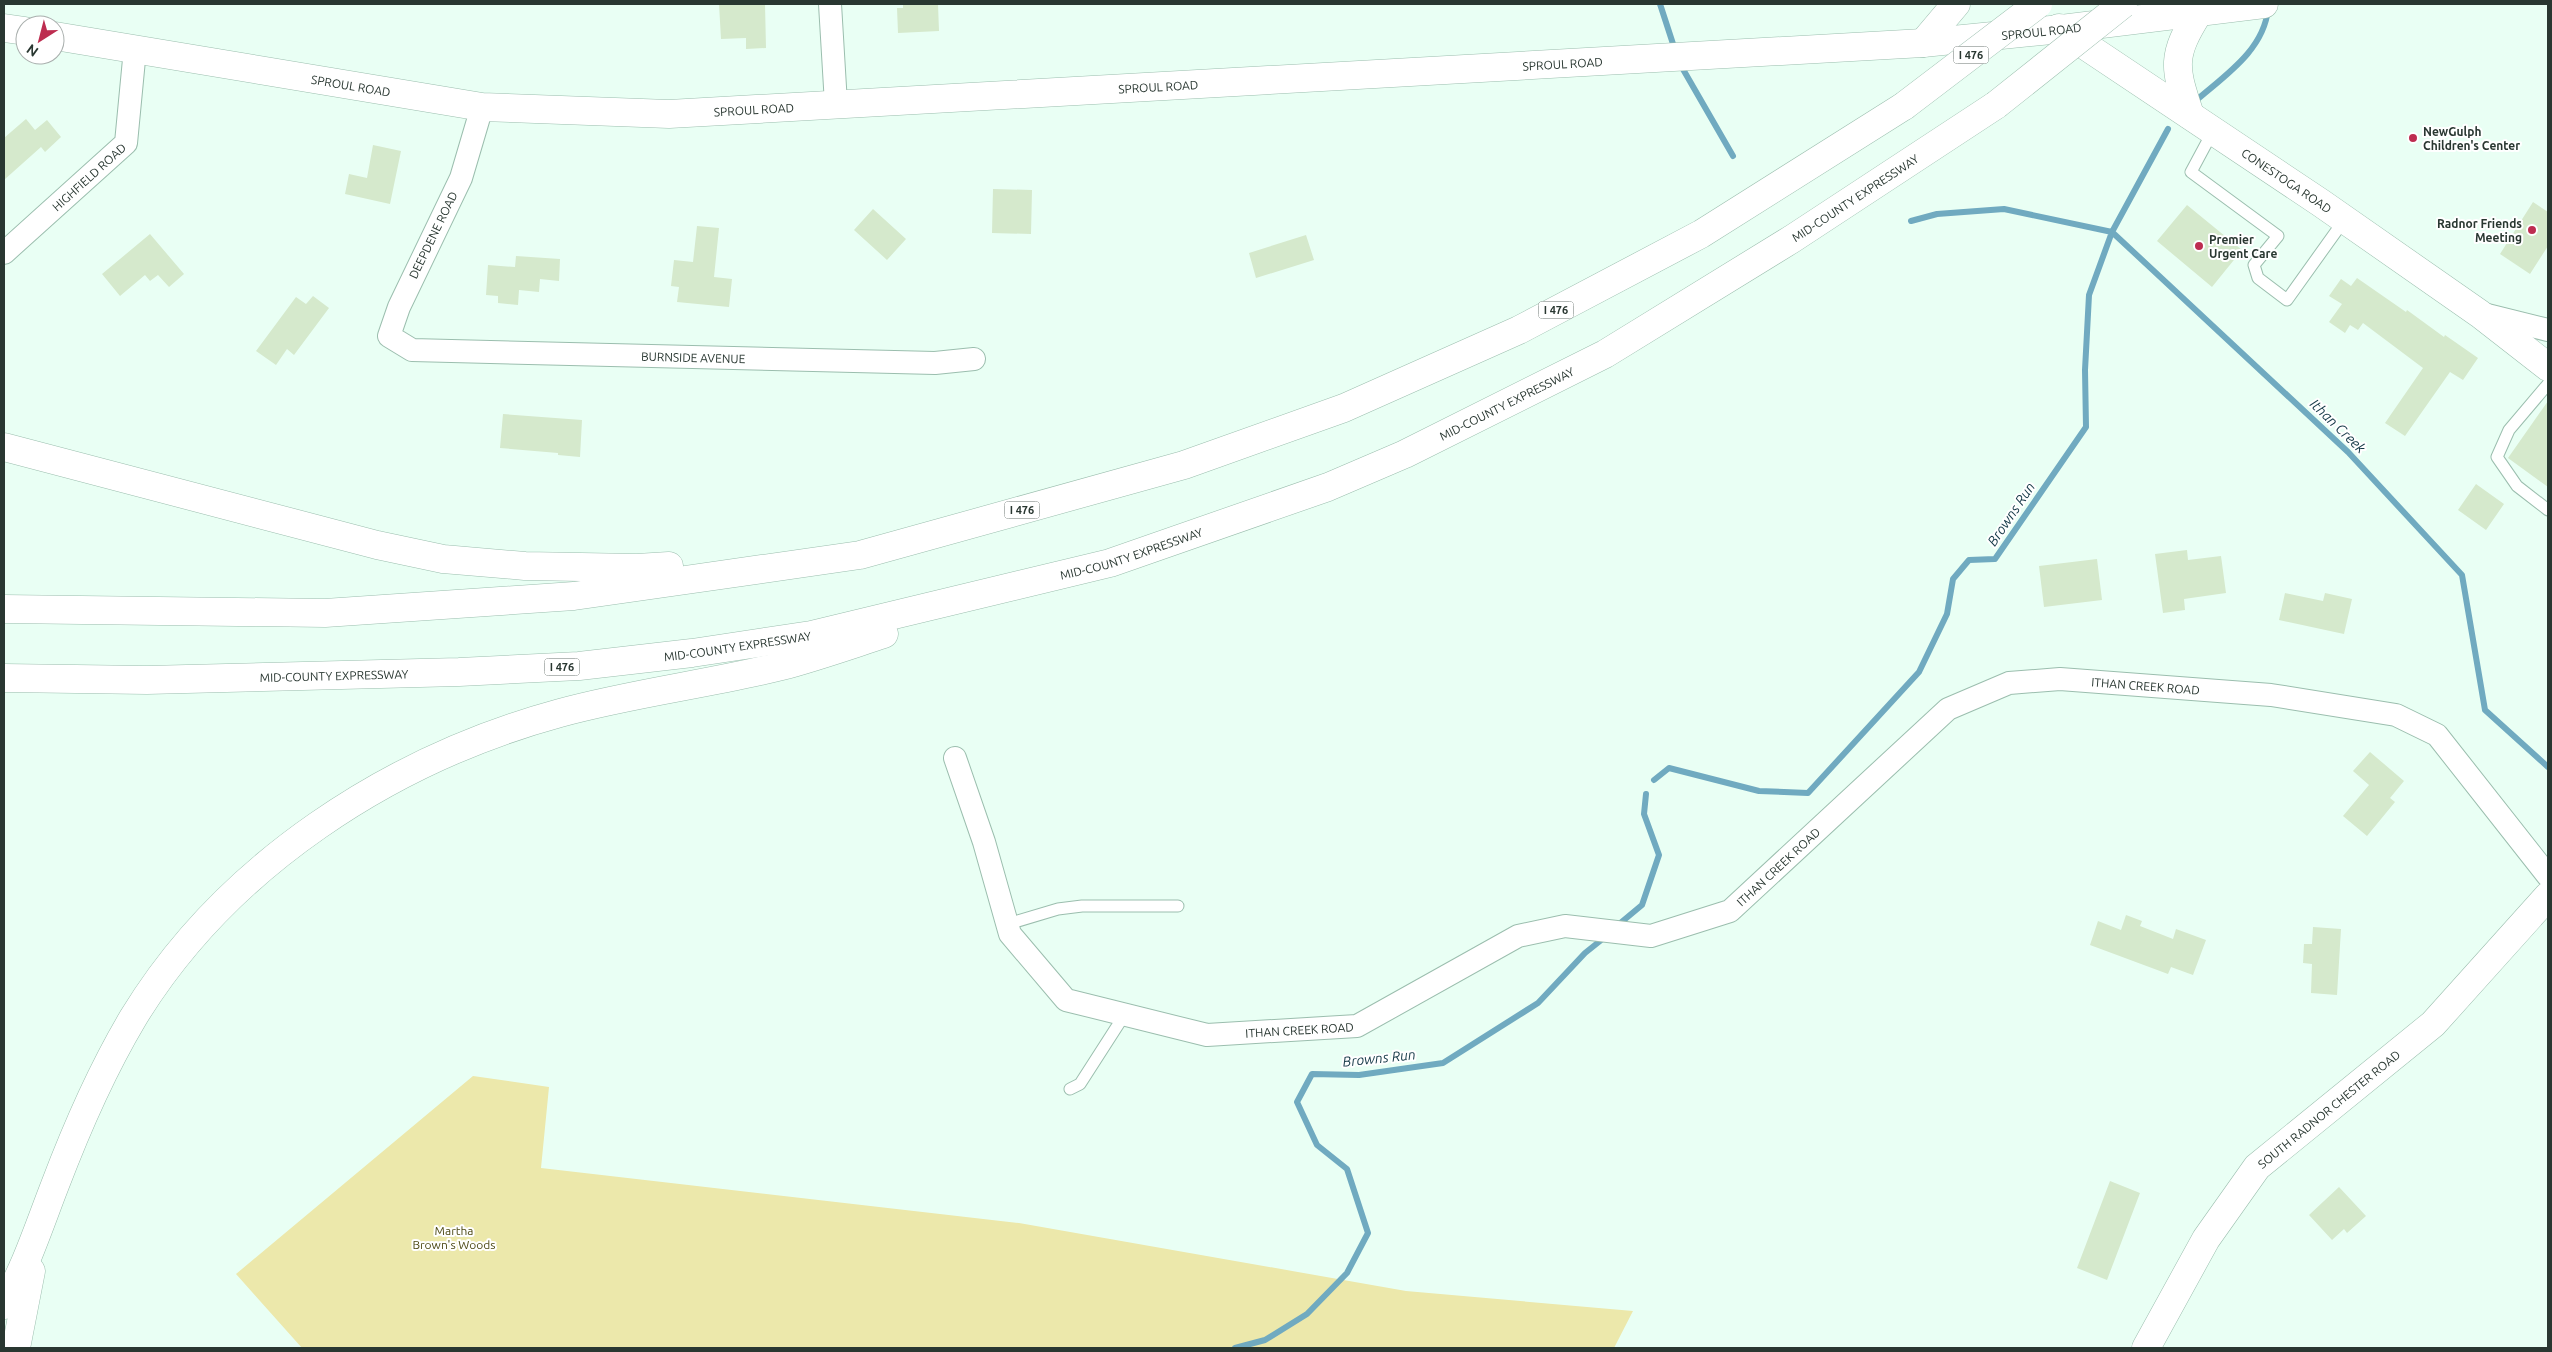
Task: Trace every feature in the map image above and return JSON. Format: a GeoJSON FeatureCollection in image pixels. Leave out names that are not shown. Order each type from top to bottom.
{"type":"FeatureCollection","features":[{"type":"Feature","properties":{"kind":"main road"},"geometry":{"type":"LineString","coordinates":[[1923,42],[1956,4]]}},
{"type":"Feature","properties":{"kind":"main road","name":"CONESTOGA ROAD"},"geometry":{"type":"LineString","coordinates":[[2019,4],[2061,29],[2345,219],[2480,314],[2548,367]]}},
{"type":"Feature","properties":{"kind":"main road","name":"I 476"},"geometry":{"type":"LineString","coordinates":[[4,609],[325,614],[574,596],[860,556],[1184,465],[1344,408],[1519,330],[1701,234],[1904,106],[2038,4]]}},
{"type":"Feature","properties":{"kind":"main road","name":"MID-COUNTY EXPRESSWAY"},"geometry":{"type":"LineString","coordinates":[[4,678],[147,680],[459,672],[579,666],[692,653],[811,634],[1110,563],[1336,483],[1405,454],[1605,354],[1776,250],[1996,105],[2123,4]]}},
{"type":"Feature","properties":{"kind":"main road","name":"SPROUL ROAD"},"geometry":{"type":"LineString","coordinates":[[65,38],[482,107],[669,114],[1923,42],[2061,29],[2256,5]]}},
{"type":"Feature","properties":{"kind":"main road"},"geometry":{"type":"LineString","coordinates":[[2190,115],[2179,82],[2176,63],[2184,35],[2199,12]]}},
{"type":"Feature","properties":{"kind":"main road"},"geometry":{"type":"LineString","coordinates":[[4,448],[377,545],[443,559],[525,566],[637,568],[860,556]]}},
{"type":"Feature","properties":{"kind":"main road"},"geometry":{"type":"LineString","coordinates":[[4,1305],[38,1233],[55,1184],[92,1096],[118,1043],[153,988],[196,933],[241,885],[271,859],[350,806],[464,744],[527,722],[563,712],[784,666],[1110,563]]}},
{"type":"Feature","properties":{"kind":"main road","name":"SOUTH RADNOR CHESTER ROAD"},"geometry":{"type":"LineString","coordinates":[[2146,1348],[2206,1238],[2257,1167],[2433,1024],[2548,896]]}},
{"type":"Feature","properties":{"kind":"main road"},"geometry":{"type":"LineString","coordinates":[[16,1348],[38,1233]]}},
{"type":"Feature","properties":{"kind":"street"},"geometry":{"type":"LineString","coordinates":[[830,4],[836,104]]}},
{"type":"Feature","properties":{"kind":"street","name":"HIGHFIELD ROAD"},"geometry":{"type":"LineString","coordinates":[[4,254],[126,143],[135,49]]}},
{"type":"Feature","properties":{"kind":"street","name":"DEEPDENE ROAD"},"geometry":{"type":"LineString","coordinates":[[412,350],[389,336],[399,307],[461,178],[482,107]]}},
{"type":"Feature","properties":{"kind":"street"},"geometry":{"type":"LineString","coordinates":[[2480,314],[2548,330]]}},
{"type":"Feature","properties":{"kind":"street","name":"BURNSIDE AVENUE"},"geometry":{"type":"LineString","coordinates":[[412,350],[936,363],[974,359]]}},
{"type":"Feature","properties":{"kind":"street","name":"ITHAN CREEK ROAD"},"geometry":{"type":"LineString","coordinates":[[955,758],[984,842],[1010,934],[1066,1000],[1207,1035],[1357,1026],[1518,936],[1566,926],[1651,936],[1730,911],[1948,709],[2009,683],[2060,679],[2271,694],[2396,715],[2437,735],[2548,876]]}},
{"type":"Feature","properties":{"kind":"lane"},"geometry":{"type":"LineString","coordinates":[[2213,131],[2191,172],[2278,236],[2254,265],[2258,278],[2287,300],[2345,219]]}},
{"type":"Feature","properties":{"kind":"lane"},"geometry":{"type":"LineString","coordinates":[[2548,384],[2510,430],[2497,458],[2517,486],[2548,510]]}},
{"type":"Feature","properties":{"kind":"lane"},"geometry":{"type":"LineString","coordinates":[[1008,924],[1058,909],[1082,906],[1178,906]]}},
{"type":"Feature","properties":{"kind":"lane"},"geometry":{"type":"LineString","coordinates":[[1070,1089],[1080,1084],[1125,1014]]}},
{"type":"Feature","properties":{"kind":"green space","name":"Martha Brown's Woods"},"geometry":{"type":"Polygon","coordinates":[[[473,1076],[549,1087],[541,1168],[1019,1223],[1406,1291],[1633,1311],[1614,1348],[302,1348],[236,1274],[473,1076]]]}},
{"type":"Feature","properties":{"kind":"building"},"geometry":{"type":"Polygon","coordinates":[[[719,4],[765,4],[766,48],[746,49],[746,38],[721,39],[719,4]]]}},
{"type":"Feature","properties":{"kind":"building"},"geometry":{"type":"Polygon","coordinates":[[[903,4],[938,4],[939,31],[898,33],[897,8],[903,8],[903,4]]]}},
{"type":"Feature","properties":{"kind":"building"},"geometry":{"type":"Polygon","coordinates":[[[26,119],[35,130],[47,120],[61,137],[45,152],[41,147],[4,180],[4,138],[26,119]]]}},
{"type":"Feature","properties":{"kind":"building"},"geometry":{"type":"Polygon","coordinates":[[[373,145],[401,151],[390,204],[345,194],[349,174],[367,178],[373,145]]]}},
{"type":"Feature","properties":{"kind":"building"},"geometry":{"type":"Polygon","coordinates":[[[993,189],[1032,190],[1031,234],[992,233],[993,189]]]}},
{"type":"Feature","properties":{"kind":"building","name":"Radnor Friends Meeting"},"geometry":{"type":"Polygon","coordinates":[[[2533,202],[2548,212],[2548,246],[2530,274],[2500,254],[2533,202]]]}},
{"type":"Feature","properties":{"kind":"building","name":"Premier Urgent Care"},"geometry":{"type":"Polygon","coordinates":[[[2187,205],[2242,250],[2212,287],[2157,241],[2187,205]]]}},
{"type":"Feature","properties":{"kind":"building"},"geometry":{"type":"Polygon","coordinates":[[[873,209],[906,239],[887,260],[854,230],[873,209]]]}},
{"type":"Feature","properties":{"kind":"building"},"geometry":{"type":"Polygon","coordinates":[[[697,226],[719,228],[714,277],[732,279],[729,307],[677,302],[679,287],[671,286],[674,260],[693,262],[697,226]]]}},
{"type":"Feature","properties":{"kind":"building"},"geometry":{"type":"Polygon","coordinates":[[[150,234],[184,274],[169,287],[158,275],[150,281],[145,275],[120,296],[102,274],[150,234]]]}},
{"type":"Feature","properties":{"kind":"building"},"geometry":{"type":"Polygon","coordinates":[[[1306,235],[1314,260],[1256,278],[1249,253],[1306,235]]]}},
{"type":"Feature","properties":{"kind":"building"},"geometry":{"type":"Polygon","coordinates":[[[516,256],[560,259],[559,281],[540,279],[539,292],[519,290],[518,305],[498,303],[498,296],[486,295],[488,265],[515,267],[516,256]]]}},
{"type":"Feature","properties":{"kind":"building"},"geometry":{"type":"Polygon","coordinates":[[[2357,278],[2478,358],[2463,380],[2450,372],[2405,436],[2385,423],[2423,368],[2363,323],[2358,330],[2350,325],[2345,333],[2329,322],[2342,304],[2329,296],[2341,279],[2351,286],[2357,278]]]}},
{"type":"Feature","properties":{"kind":"building"},"geometry":{"type":"Polygon","coordinates":[[[313,296],[329,308],[294,355],[287,349],[276,365],[256,351],[296,297],[306,304],[313,296]]]}},
{"type":"Feature","properties":{"kind":"building"},"geometry":{"type":"Polygon","coordinates":[[[2548,401],[2548,487],[2508,458],[2548,401]]]}},
{"type":"Feature","properties":{"kind":"building"},"geometry":{"type":"Polygon","coordinates":[[[503,414],[582,420],[580,457],[558,455],[558,453],[500,448],[503,414]]]}},
{"type":"Feature","properties":{"kind":"building"},"geometry":{"type":"Polygon","coordinates":[[[2476,484],[2504,504],[2486,530],[2458,510],[2476,484]]]}},
{"type":"Feature","properties":{"kind":"building"},"geometry":{"type":"Polygon","coordinates":[[[2187,550],[2188,560],[2221,556],[2226,593],[2184,599],[2185,610],[2163,613],[2155,554],[2187,550]]]}},
{"type":"Feature","properties":{"kind":"building"},"geometry":{"type":"Polygon","coordinates":[[[2097,559],[2102,600],[2044,607],[2039,566],[2097,559]]]}},
{"type":"Feature","properties":{"kind":"building"},"geometry":{"type":"Polygon","coordinates":[[[2285,593],[2323,601],[2325,593],[2352,599],[2344,634],[2279,620],[2285,593]]]}},
{"type":"Feature","properties":{"kind":"building"},"geometry":{"type":"Polygon","coordinates":[[[2370,752],[2404,781],[2390,798],[2395,802],[2367,836],[2343,816],[2369,785],[2353,771],[2370,752]]]}},
{"type":"Feature","properties":{"kind":"building"},"geometry":{"type":"Polygon","coordinates":[[[2126,915],[2142,921],[2140,926],[2173,939],[2176,929],[2206,940],[2193,975],[2171,967],[2168,974],[2090,945],[2098,921],[2121,930],[2126,915]]]}},
{"type":"Feature","properties":{"kind":"building"},"geometry":{"type":"Polygon","coordinates":[[[2313,927],[2341,929],[2337,995],[2311,993],[2312,964],[2303,963],[2304,944],[2312,944],[2313,927]]]}},
{"type":"Feature","properties":{"kind":"building"},"geometry":{"type":"Polygon","coordinates":[[[2110,1181],[2140,1193],[2107,1280],[2077,1268],[2110,1181]]]}},
{"type":"Feature","properties":{"kind":"building"},"geometry":{"type":"Polygon","coordinates":[[[2339,1187],[2366,1216],[2347,1233],[2344,1229],[2332,1240],[2309,1215],[2339,1187]]]}},
{"type":"Feature","properties":{"kind":"waterway"},"geometry":{"type":"LineString","coordinates":[[1660,4],[1675,50]]}},
{"type":"Feature","properties":{"kind":"waterway","name":"Ithan Creek"},"geometry":{"type":"LineString","coordinates":[[2199,98],[2232,70],[2252,48],[2265,23],[2268,9]]}},
{"type":"Feature","properties":{"kind":"waterway"},"geometry":{"type":"LineString","coordinates":[[1680,64],[1733,156]]}},
{"type":"Feature","properties":{"kind":"waterway","name":"Browns Run"},"geometry":{"type":"LineString","coordinates":[[1654,780],[1669,768],[1759,791],[1808,793],[1919,672],[1947,614],[1953,579],[1969,560],[1995,559],[2086,427],[2085,370],[2089,295],[2112,232],[2168,129]]}},
{"type":"Feature","properties":{"kind":"waterway"},"geometry":{"type":"LineString","coordinates":[[1911,221],[1937,214],[2004,209],[2112,232]]}},
{"type":"Feature","properties":{"kind":"waterway","name":"Ithan Creek"},"geometry":{"type":"LineString","coordinates":[[2112,232],[2348,452],[2462,575],[2485,710],[2548,767]]}},
{"type":"Feature","properties":{"kind":"waterway","name":"Browns Run"},"geometry":{"type":"LineString","coordinates":[[1618,925],[1642,905],[1659,855],[1644,814],[1646,794]]}},
{"type":"Feature","properties":{"kind":"waterway","name":"Browns Run"},"geometry":{"type":"LineString","coordinates":[[1235,1348],[1265,1340],[1307,1314],[1347,1273],[1368,1233],[1347,1169],[1317,1145],[1297,1102],[1312,1074],[1359,1075],[1443,1063],[1538,1003],[1585,953],[1605,937]]}},
{"type":"Feature","properties":{"kind":"place","name":"NewGulph Children's Center"},"geometry":{"type":"Point","coordinates":[2413,138]}},
{"type":"Feature","properties":{"kind":"place","name":"Radnor Friends Meeting"},"geometry":{"type":"Point","coordinates":[2532,230]}},
{"type":"Feature","properties":{"kind":"place","name":"Premier Urgent Care"},"geometry":{"type":"Point","coordinates":[2199,246]}}]}
